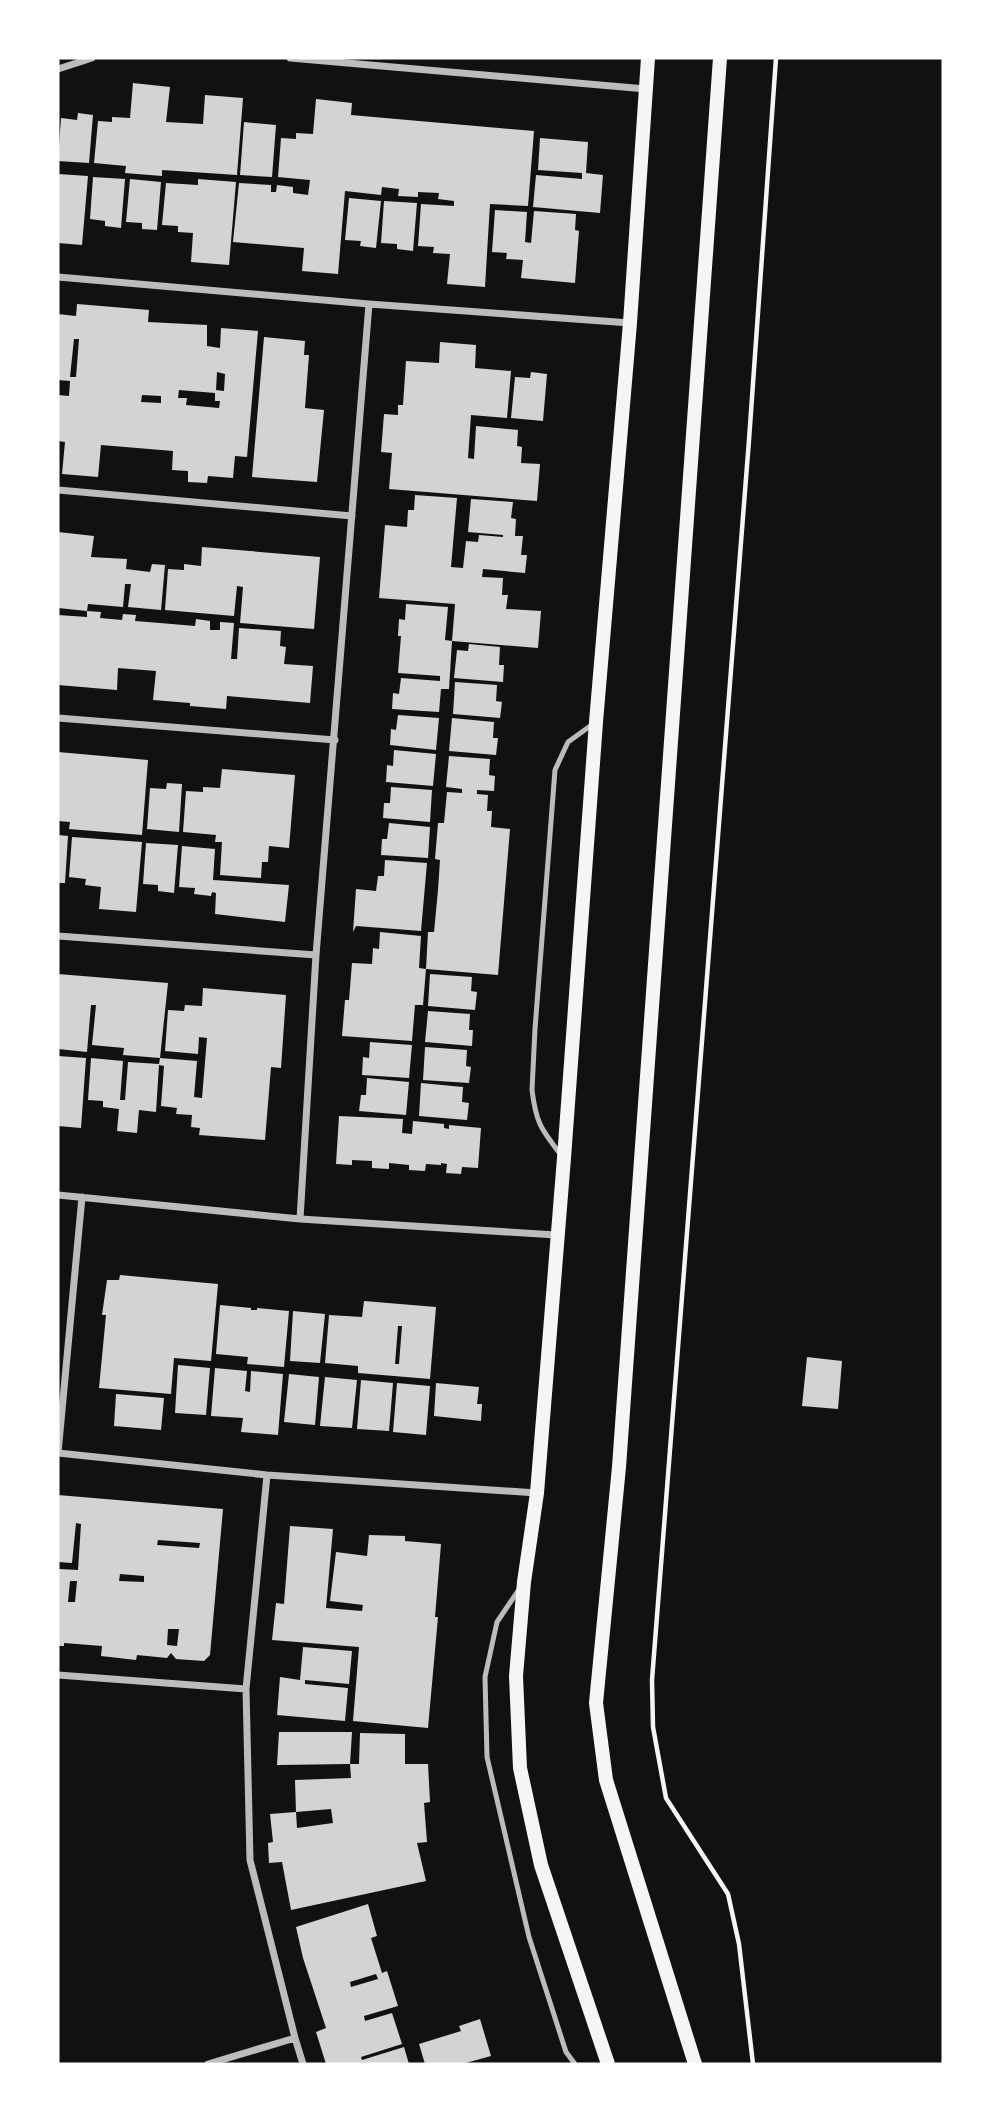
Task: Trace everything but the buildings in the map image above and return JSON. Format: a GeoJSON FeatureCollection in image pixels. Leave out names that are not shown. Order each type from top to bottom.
{"type":"FeatureCollection","features":[{"type":"Feature","properties":{"kind":"main road"},"geometry":{"type":"LineString","coordinates":[[608,2064],[541,1865],[520,1768],[516,1676],[524,1582],[537,1493],[596,722],[630,323],[648,58]]}},
{"type":"Feature","properties":{"kind":"main road"},"geometry":{"type":"LineString","coordinates":[[695,2064],[606,1780],[596,1703],[619,1467],[720,58]]}},
{"type":"Feature","properties":{"kind":"street"},"geometry":{"type":"LineString","coordinates":[[58,69],[92,58]]}},
{"type":"Feature","properties":{"kind":"street"},"geometry":{"type":"LineString","coordinates":[[290,58],[646,89]]}},
{"type":"Feature","properties":{"kind":"street"},"geometry":{"type":"LineString","coordinates":[[58,277],[630,323]]}},
{"type":"Feature","properties":{"kind":"street"},"geometry":{"type":"LineString","coordinates":[[300,1219],[316,955],[369,304]]}},
{"type":"Feature","properties":{"kind":"street"},"geometry":{"type":"LineString","coordinates":[[58,490],[352,516]]}},
{"type":"Feature","properties":{"kind":"street"},"geometry":{"type":"LineString","coordinates":[[58,718],[335,740]]}},
{"type":"Feature","properties":{"kind":"street"},"geometry":{"type":"LineString","coordinates":[[58,936],[316,955]]}},
{"type":"Feature","properties":{"kind":"street"},"geometry":{"type":"LineString","coordinates":[[58,1195],[300,1219],[556,1235]]}},
{"type":"Feature","properties":{"kind":"street"},"geometry":{"type":"LineString","coordinates":[[82,1197],[58,1453],[267,1475],[537,1493]]}},
{"type":"Feature","properties":{"kind":"street"},"geometry":{"type":"LineString","coordinates":[[267,1475],[246,1689],[250,1860],[303,2064]]}},
{"type":"Feature","properties":{"kind":"street"},"geometry":{"type":"LineString","coordinates":[[58,1675],[246,1689]]}},
{"type":"Feature","properties":{"kind":"street"},"geometry":{"type":"LineString","coordinates":[[208,2064],[295,2038]]}},
{"type":"Feature","properties":{"kind":"lane"},"geometry":{"type":"LineString","coordinates":[[564,1158],[544,1133],[536,1116],[532,1090],[549,841],[555,770],[569,742],[596,722]]}},
{"type":"Feature","properties":{"kind":"lane"},"geometry":{"type":"LineString","coordinates":[[524,1582],[497,1622],[485,1677],[487,1757],[529,1937],[566,2052],[575,2064]]}},
{"type":"Feature","properties":{"kind":"path"},"geometry":{"type":"LineString","coordinates":[[754,2064],[738,1944],[728,1894],[666,1798],[653,1727],[652,1680],[748,454],[776,58]]}}]}
